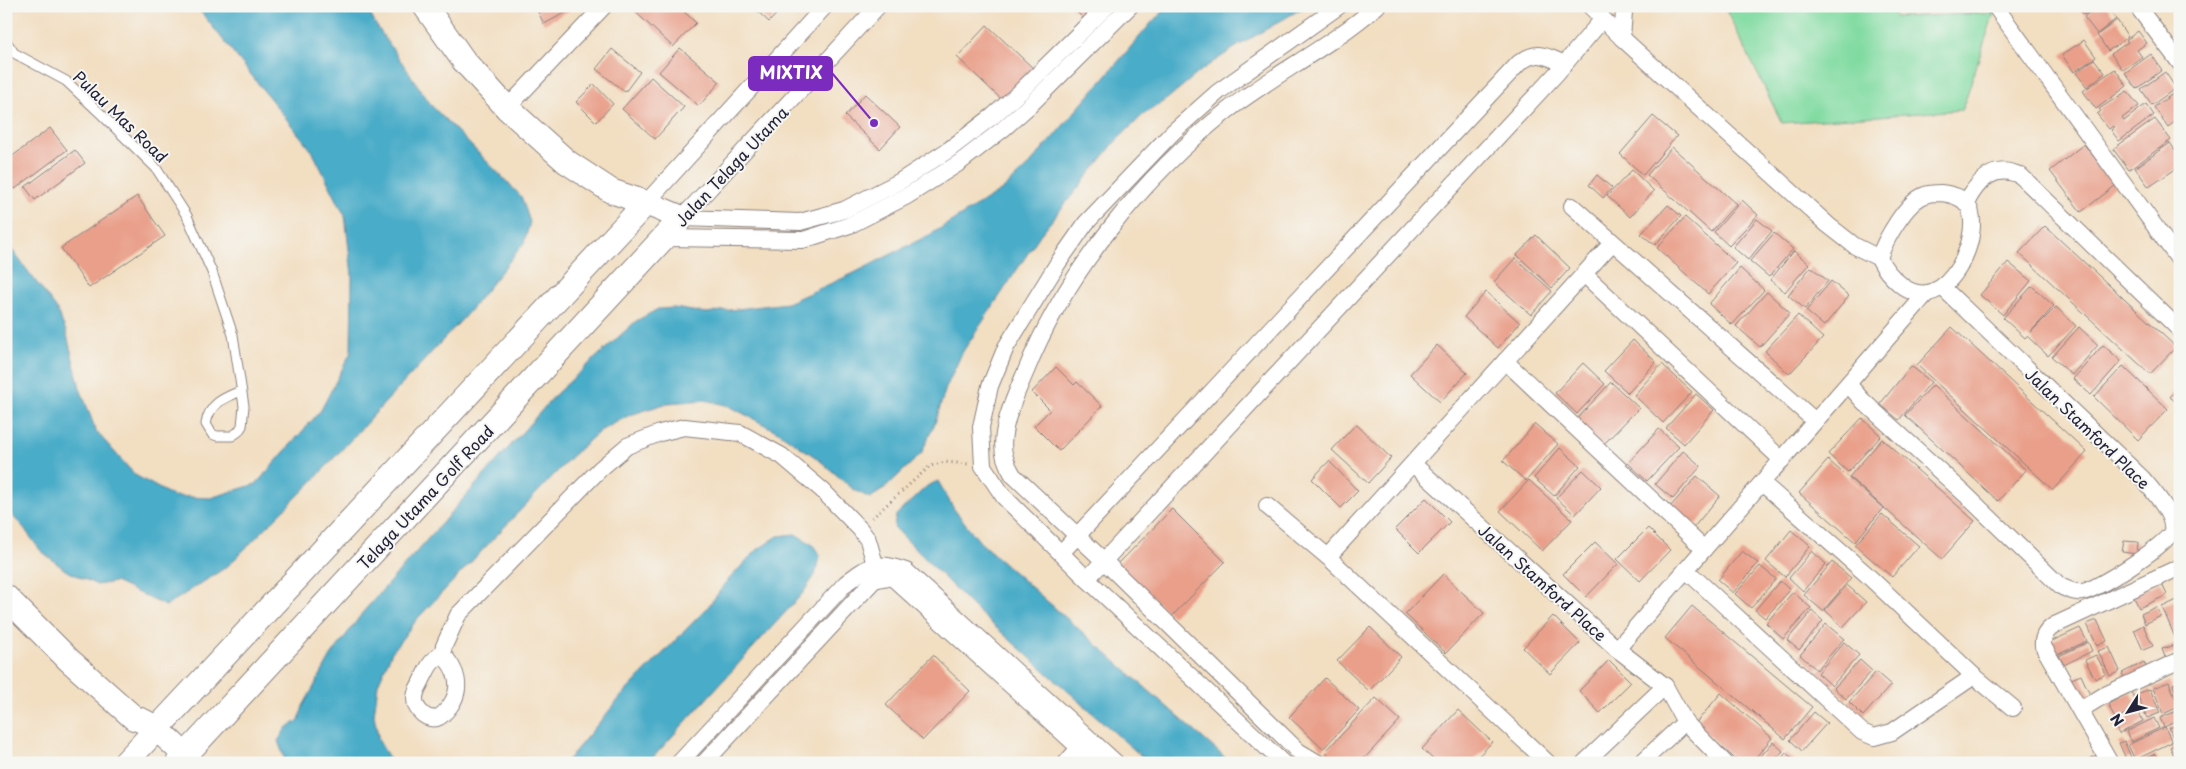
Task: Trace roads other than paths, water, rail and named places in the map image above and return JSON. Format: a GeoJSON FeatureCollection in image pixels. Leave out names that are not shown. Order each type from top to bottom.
{"type":"FeatureCollection","features":[{"type":"Feature","properties":{"kind":"main road"},"geometry":{"type":"LineString","coordinates":[[425,6],[464,61],[507,108],[567,162],[610,191],[646,202],[682,218]]}},
{"type":"Feature","properties":{"kind":"main road"},"geometry":{"type":"LineString","coordinates":[[610,191],[630,222],[665,238]]}},
{"type":"Feature","properties":{"kind":"main road"},"geometry":{"type":"LineString","coordinates":[[125,763],[630,222],[646,202]]}},
{"type":"Feature","properties":{"kind":"main road","name":"Jalan Telaga Utama"},"geometry":{"type":"LineString","coordinates":[[665,238],[682,218]]}},
{"type":"Feature","properties":{"kind":"main road","name":"Telaga Utama Golf Road"},"geometry":{"type":"LineString","coordinates":[[181,761],[665,238]]}},
{"type":"Feature","properties":{"kind":"main road"},"geometry":{"type":"LineString","coordinates":[[6,597],[69,660],[181,761]]}},
{"type":"Feature","properties":{"kind":"street"},"geometry":{"type":"LineString","coordinates":[[646,202],[825,6]]}},
{"type":"Feature","properties":{"kind":"street","name":"Jalan Telaga Utama"},"geometry":{"type":"LineString","coordinates":[[682,218],[878,6]]}},
{"type":"Feature","properties":{"kind":"street"},"geometry":{"type":"LineString","coordinates":[[682,218],[800,222],[852,206],[899,182],[950,149],[993,116],[1019,93],[1107,6]]}},
{"type":"Feature","properties":{"kind":"street"},"geometry":{"type":"LineString","coordinates":[[665,238],[803,240],[850,225],[907,196],[960,163],[1037,99],[1130,6]]}},
{"type":"Feature","properties":{"kind":"street"},"geometry":{"type":"LineString","coordinates":[[1283,763],[1087,579],[1004,497],[983,466],[981,427],[990,386],[1006,347],[1058,263],[1086,223],[1173,132],[1218,92],[1339,6]]}},
{"type":"Feature","properties":{"kind":"street"},"geometry":{"type":"LineString","coordinates":[[1318,763],[1298,751],[1104,560],[1013,475],[1004,457],[1004,430],[1034,350],[1075,276],[1147,186],[1189,145],[1228,111],[1272,79],[1355,25],[1377,6]]}},
{"type":"Feature","properties":{"kind":"street"},"geometry":{"type":"LineString","coordinates":[[1590,6],[1602,20],[1828,225],[1855,246],[1879,258],[1890,276],[1906,289],[1926,294]]}},
{"type":"Feature","properties":{"kind":"street"},"geometry":{"type":"LineString","coordinates":[[1622,6],[1624,12],[1622,38]]}},
{"type":"Feature","properties":{"kind":"street"},"geometry":{"type":"LineString","coordinates":[[1995,6],[2180,261]]}},
{"type":"Feature","properties":{"kind":"street"},"geometry":{"type":"LineString","coordinates":[[2137,6],[2180,64]]}},
{"type":"Feature","properties":{"kind":"street"},"geometry":{"type":"LineString","coordinates":[[507,108],[603,7]]}},
{"type":"Feature","properties":{"kind":"street"},"geometry":{"type":"LineString","coordinates":[[1087,579],[1565,64],[1602,20]]}},
{"type":"Feature","properties":{"kind":"street"},"geometry":{"type":"LineString","coordinates":[[1061,553],[1519,63],[1528,56],[1538,53],[1565,64]]}},
{"type":"Feature","properties":{"kind":"street"},"geometry":{"type":"LineString","coordinates":[[1879,258],[1883,246],[1910,206],[1924,195],[1951,194],[1966,203],[1979,184],[2000,170],[2010,171],[2021,176],[2180,330]]}},
{"type":"Feature","properties":{"kind":"street","name":"Jalan Stamford Place"},"geometry":{"type":"LineString","coordinates":[[1413,464],[1617,649],[1926,294],[1942,287],[1952,276],[1966,253],[1970,237],[1970,212],[1966,203]]}},
{"type":"Feature","properties":{"kind":"street"},"geometry":{"type":"LineString","coordinates":[[1572,206],[1815,421]]}},
{"type":"Feature","properties":{"kind":"street"},"geometry":{"type":"LineString","coordinates":[[1328,557],[1612,243]]}},
{"type":"Feature","properties":{"kind":"street"},"geometry":{"type":"LineString","coordinates":[[1584,274],[1782,460]]}},
{"type":"Feature","properties":{"kind":"street","name":"Jalan Stamford Place"},"geometry":{"type":"LineString","coordinates":[[1848,384],[1863,401],[1965,494],[2060,586],[2072,592],[2083,592],[2129,567],[2168,539],[2172,532],[2172,524],[2163,504],[2143,479],[1942,287]]}},
{"type":"Feature","properties":{"kind":"street"},"geometry":{"type":"LineString","coordinates":[[1505,361],[1704,549]]}},
{"type":"Feature","properties":{"kind":"street"},"geometry":{"type":"LineString","coordinates":[[442,654],[458,615],[571,497],[627,446],[660,433],[684,428],[740,433],[782,456],[822,490],[860,529],[868,540],[877,571],[874,580],[704,763]]}},
{"type":"Feature","properties":{"kind":"street"},"geometry":{"type":"LineString","coordinates":[[1762,483],[1865,573],[1974,676],[2013,708]]}},
{"type":"Feature","properties":{"kind":"street"},"geometry":{"type":"LineString","coordinates":[[1267,506],[1328,557],[1548,763]]}},
{"type":"Feature","properties":{"kind":"street"},"geometry":{"type":"LineString","coordinates":[[2110,763],[2043,646],[2043,642],[2048,630],[2180,567]]}},
{"type":"Feature","properties":{"kind":"street"},"geometry":{"type":"LineString","coordinates":[[679,763],[846,583],[864,569],[877,571],[894,579],[1084,743],[1101,760]]}},
{"type":"Feature","properties":{"kind":"street"},"geometry":{"type":"LineString","coordinates":[[1686,570],[1862,732],[1874,736],[1892,732],[1974,676]]}},
{"type":"Feature","properties":{"kind":"street"},"geometry":{"type":"LineString","coordinates":[[1617,649],[1665,686],[1685,722],[1725,763]]}},
{"type":"Feature","properties":{"kind":"street"},"geometry":{"type":"LineString","coordinates":[[2080,710],[2103,696],[2180,660]]}},
{"type":"Feature","properties":{"kind":"street"},"geometry":{"type":"LineString","coordinates":[[1584,763],[1665,686]]}},
{"type":"Feature","properties":{"kind":"street"},"geometry":{"type":"LineString","coordinates":[[1641,763],[1685,722]]}},
{"type":"Feature","properties":{"kind":"street"},"geometry":{"type":"LineString","coordinates":[[1066,763],[1084,743]]}},
{"type":"Feature","properties":{"kind":"lane","name":"Pulau Mas Road"},"geometry":{"type":"LineString","coordinates":[[6,41],[10,53],[66,81],[156,168],[187,216],[212,272],[233,335],[244,420],[241,429],[232,436],[212,434],[206,424],[207,415],[220,400],[240,391]]}},
{"type":"Feature","properties":{"kind":"water"},"geometry":{"type":"Polygon","coordinates":[[[196,6],[366,6],[376,25],[432,106],[521,196],[530,222],[524,243],[467,314],[311,483],[228,566],[166,606],[115,582],[97,585],[65,570],[40,550],[23,527],[6,509],[6,242],[56,308],[66,331],[80,388],[96,431],[135,475],[173,496],[210,498],[256,484],[321,410],[351,352],[352,275],[345,216],[312,151],[196,6]]]}},
{"type":"Feature","properties":{"kind":"water"},"geometry":{"type":"Polygon","coordinates":[[[1169,6],[1306,6],[1236,47],[1203,69],[1167,99],[1143,115],[1116,141],[1040,235],[962,353],[946,388],[935,423],[921,454],[884,489],[870,498],[854,490],[818,459],[780,433],[729,406],[705,400],[668,403],[630,415],[600,431],[572,456],[418,618],[392,652],[378,684],[374,715],[379,741],[392,763],[286,763],[278,741],[286,728],[299,720],[303,706],[331,656],[363,612],[557,393],[636,321],[658,309],[674,308],[705,313],[787,303],[850,275],[931,234],[1002,190],[1029,165],[1153,21],[1169,6]]]}},
{"type":"Feature","properties":{"kind":"water"},"geometry":{"type":"Polygon","coordinates":[[[938,481],[954,509],[980,542],[1231,763],[1149,763],[975,609],[894,527],[896,515],[927,486],[938,481]]]}},
{"type":"Feature","properties":{"kind":"water"},"geometry":{"type":"Polygon","coordinates":[[[795,534],[812,544],[820,555],[815,575],[803,593],[648,763],[565,763],[624,693],[707,608],[729,579],[757,550],[778,536],[795,534]]]}},
{"type":"Feature","properties":{"kind":"place","name":"MIXTIX"},"geometry":{"type":"Point","coordinates":[874,123]}}]}
